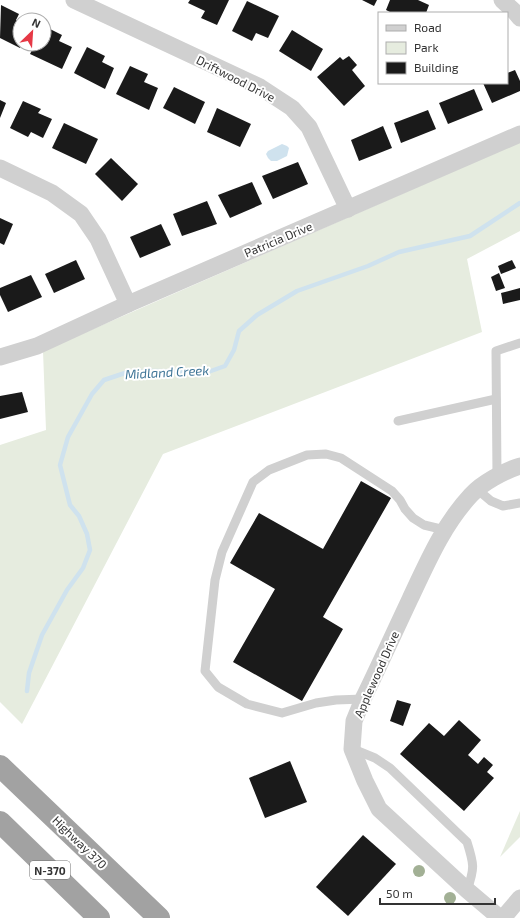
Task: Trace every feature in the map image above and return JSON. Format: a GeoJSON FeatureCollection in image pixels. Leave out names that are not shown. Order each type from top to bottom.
{"type":"FeatureCollection","features":[{"type":"Feature","properties":{"kind":"highway","name":"Highway 370"},"geometry":{"type":"LineString","coordinates":[[0,766],[159,918]]}},
{"type":"Feature","properties":{"kind":"highway","name":"N-370"},"geometry":{"type":"LineString","coordinates":[[0,822],[99,918]]}},
{"type":"Feature","properties":{"kind":"street","name":"Driftwood Drive"},"geometry":{"type":"LineString","coordinates":[[74,0],[260,87],[292,108],[309,127],[348,209]]}},
{"type":"Feature","properties":{"kind":"street"},"geometry":{"type":"LineString","coordinates":[[502,0],[520,18]]}},
{"type":"Feature","properties":{"kind":"street","name":"Patricia Drive"},"geometry":{"type":"LineString","coordinates":[[0,357],[37,346],[128,304],[520,134]]}},
{"type":"Feature","properties":{"kind":"street"},"geometry":{"type":"LineString","coordinates":[[0,168],[52,193],[81,214],[98,239],[128,304]]}},
{"type":"Feature","properties":{"kind":"street","name":"Applewood Drive"},"geometry":{"type":"LineString","coordinates":[[501,918],[467,890],[379,809],[365,781],[352,749],[354,721],[363,698],[430,556],[445,530],[472,494],[489,481],[513,468],[520,466]]}},
{"type":"Feature","properties":{"kind":"street"},"geometry":{"type":"LineString","coordinates":[[501,918],[520,898]]}},
{"type":"Feature","properties":{"kind":"lane"},"geometry":{"type":"LineString","coordinates":[[497,477],[496,351],[520,343]]}},
{"type":"Feature","properties":{"kind":"lane"},"geometry":{"type":"LineString","coordinates":[[398,421],[496,399]]}},
{"type":"Feature","properties":{"kind":"lane"},"geometry":{"type":"LineString","coordinates":[[363,698],[316,703],[282,713],[247,704],[218,687],[205,671],[215,580],[222,552],[253,482],[269,470],[307,455],[326,454],[341,458],[392,491],[413,518],[424,525],[445,530]]}},
{"type":"Feature","properties":{"kind":"lane"},"geometry":{"type":"LineString","coordinates":[[478,490],[491,501],[503,506],[520,502]]}},
{"type":"Feature","properties":{"kind":"lane"},"geometry":{"type":"LineString","coordinates":[[352,749],[375,758],[390,768],[467,842],[472,856],[473,872],[467,890]]}},
{"type":"Feature","properties":{"kind":"green space"},"geometry":{"type":"Polygon","coordinates":[[[520,142],[520,231],[467,259],[482,332],[163,454],[22,724],[0,702],[0,445],[46,430],[43,351],[520,142]]]}},
{"type":"Feature","properties":{"kind":"green space"},"geometry":{"type":"Polygon","coordinates":[[[520,811],[520,837],[500,857],[520,811]]]}},
{"type":"Feature","properties":{"kind":"water"},"geometry":{"type":"Polygon","coordinates":[[[282,144],[289,148],[287,156],[277,161],[271,161],[266,154],[268,151],[282,144]]]}},
{"type":"Feature","properties":{"kind":"building"},"geometry":{"type":"Polygon","coordinates":[[[190,0],[229,0],[217,25],[201,18],[205,11],[188,3],[190,0]]]}},
{"type":"Feature","properties":{"kind":"building"},"geometry":{"type":"Polygon","coordinates":[[[362,0],[377,0],[374,6],[362,0]]]}},
{"type":"Feature","properties":{"kind":"building"},"geometry":{"type":"Polygon","coordinates":[[[390,0],[418,0],[429,5],[426,12],[390,12],[386,10],[390,0]]]}},
{"type":"Feature","properties":{"kind":"building"},"geometry":{"type":"Polygon","coordinates":[[[247,1],[279,16],[268,38],[256,33],[252,41],[232,31],[247,1]]]}},
{"type":"Feature","properties":{"kind":"building"},"geometry":{"type":"Polygon","coordinates":[[[1,5],[15,12],[12,12],[12,44],[0,38],[1,5]]]}},
{"type":"Feature","properties":{"kind":"building"},"geometry":{"type":"Polygon","coordinates":[[[52,30],[62,35],[59,41],[72,47],[62,69],[30,54],[31,52],[52,52],[52,30]]]}},
{"type":"Feature","properties":{"kind":"building"},"geometry":{"type":"Polygon","coordinates":[[[292,30],[323,49],[311,71],[279,51],[292,30]]]}},
{"type":"Feature","properties":{"kind":"building"},"geometry":{"type":"Polygon","coordinates":[[[87,47],[105,56],[102,62],[114,68],[105,89],[74,73],[87,47]]]}},
{"type":"Feature","properties":{"kind":"building"},"geometry":{"type":"Polygon","coordinates":[[[349,56],[357,65],[352,70],[365,86],[344,106],[317,77],[340,57],[343,60],[349,56]]]}},
{"type":"Feature","properties":{"kind":"building"},"geometry":{"type":"Polygon","coordinates":[[[130,66],[148,74],[144,82],[158,88],[149,110],[116,94],[130,66]]]}},
{"type":"Feature","properties":{"kind":"building"},"geometry":{"type":"Polygon","coordinates":[[[515,70],[520,81],[520,91],[492,103],[483,84],[508,84],[508,73],[515,70]]]}},
{"type":"Feature","properties":{"kind":"building"},"geometry":{"type":"Polygon","coordinates":[[[174,87],[205,102],[195,124],[163,108],[174,87]]]}},
{"type":"Feature","properties":{"kind":"building"},"geometry":{"type":"Polygon","coordinates":[[[474,89],[483,110],[448,124],[439,103],[474,89]]]}},
{"type":"Feature","properties":{"kind":"building"},"geometry":{"type":"Polygon","coordinates":[[[0,100],[6,103],[0,118],[0,100]]]}},
{"type":"Feature","properties":{"kind":"building"},"geometry":{"type":"Polygon","coordinates":[[[23,101],[41,109],[38,113],[52,119],[43,138],[31,132],[28,137],[10,128],[23,101]]]}},
{"type":"Feature","properties":{"kind":"building"},"geometry":{"type":"Polygon","coordinates":[[[217,108],[251,124],[240,147],[207,132],[217,108]]]}},
{"type":"Feature","properties":{"kind":"building"},"geometry":{"type":"Polygon","coordinates":[[[428,110],[436,129],[401,143],[394,123],[428,110]]]}},
{"type":"Feature","properties":{"kind":"building"},"geometry":{"type":"Polygon","coordinates":[[[64,123],[98,139],[86,164],[52,148],[64,123]]]}},
{"type":"Feature","properties":{"kind":"building"},"geometry":{"type":"Polygon","coordinates":[[[383,126],[392,148],[359,161],[351,140],[383,126]]]}},
{"type":"Feature","properties":{"kind":"building"},"geometry":{"type":"Polygon","coordinates":[[[111,158],[138,184],[122,201],[95,174],[111,158]]]}},
{"type":"Feature","properties":{"kind":"building"},"geometry":{"type":"Polygon","coordinates":[[[298,162],[308,184],[273,199],[262,176],[298,162]]]}},
{"type":"Feature","properties":{"kind":"building"},"geometry":{"type":"Polygon","coordinates":[[[252,182],[262,204],[230,218],[218,195],[252,182]]]}},
{"type":"Feature","properties":{"kind":"building"},"geometry":{"type":"Polygon","coordinates":[[[207,201],[217,224],[182,236],[173,214],[207,201]]]}},
{"type":"Feature","properties":{"kind":"building"},"geometry":{"type":"Polygon","coordinates":[[[0,218],[13,224],[4,245],[0,243],[0,218]]]}},
{"type":"Feature","properties":{"kind":"building"},"geometry":{"type":"Polygon","coordinates":[[[161,224],[171,245],[140,258],[130,237],[161,224]]]}},
{"type":"Feature","properties":{"kind":"building"},"geometry":{"type":"Polygon","coordinates":[[[76,260],[85,279],[54,293],[45,274],[76,260]]]}},
{"type":"Feature","properties":{"kind":"building"},"geometry":{"type":"Polygon","coordinates":[[[512,260],[516,268],[501,274],[498,266],[512,260]]]}},
{"type":"Feature","properties":{"kind":"building"},"geometry":{"type":"Polygon","coordinates":[[[499,273],[505,288],[496,291],[491,277],[499,273]]]}},
{"type":"Feature","properties":{"kind":"building"},"geometry":{"type":"Polygon","coordinates":[[[31,275],[42,297],[8,312],[0,295],[0,288],[31,275]]]}},
{"type":"Feature","properties":{"kind":"building"},"geometry":{"type":"Polygon","coordinates":[[[520,288],[520,300],[503,304],[501,293],[520,288]]]}},
{"type":"Feature","properties":{"kind":"building"},"geometry":{"type":"Polygon","coordinates":[[[22,392],[28,412],[0,419],[0,396],[22,392]]]}},
{"type":"Feature","properties":{"kind":"building"},"geometry":{"type":"Polygon","coordinates":[[[361,481],[391,498],[323,617],[343,629],[302,701],[233,662],[275,589],[230,563],[259,513],[323,549],[361,481]]]}},
{"type":"Feature","properties":{"kind":"building"},"geometry":{"type":"Polygon","coordinates":[[[397,700],[411,704],[403,726],[390,721],[397,700]]]}},
{"type":"Feature","properties":{"kind":"building"},"geometry":{"type":"Polygon","coordinates":[[[459,720],[481,740],[468,755],[478,764],[484,757],[493,765],[487,772],[494,778],[464,811],[400,754],[429,723],[444,736],[459,720]]]}},
{"type":"Feature","properties":{"kind":"building"},"geometry":{"type":"Polygon","coordinates":[[[290,761],[307,802],[265,818],[249,778],[290,761]]]}},
{"type":"Feature","properties":{"kind":"building"},"geometry":{"type":"Polygon","coordinates":[[[363,835],[396,864],[348,916],[316,887],[363,835]]]}},
{"type":"Feature","properties":{"kind":"waterway","name":"Midland Creek"},"geometry":{"type":"LineString","coordinates":[[27,691],[29,673],[42,635],[67,590],[83,568],[90,550],[87,534],[79,516],[70,505],[60,465],[68,437],[92,394],[104,380],[125,373],[153,371],[208,372],[225,366],[234,350],[239,331],[257,315],[297,291],[368,266],[399,252],[470,236],[520,203]]}}]}
